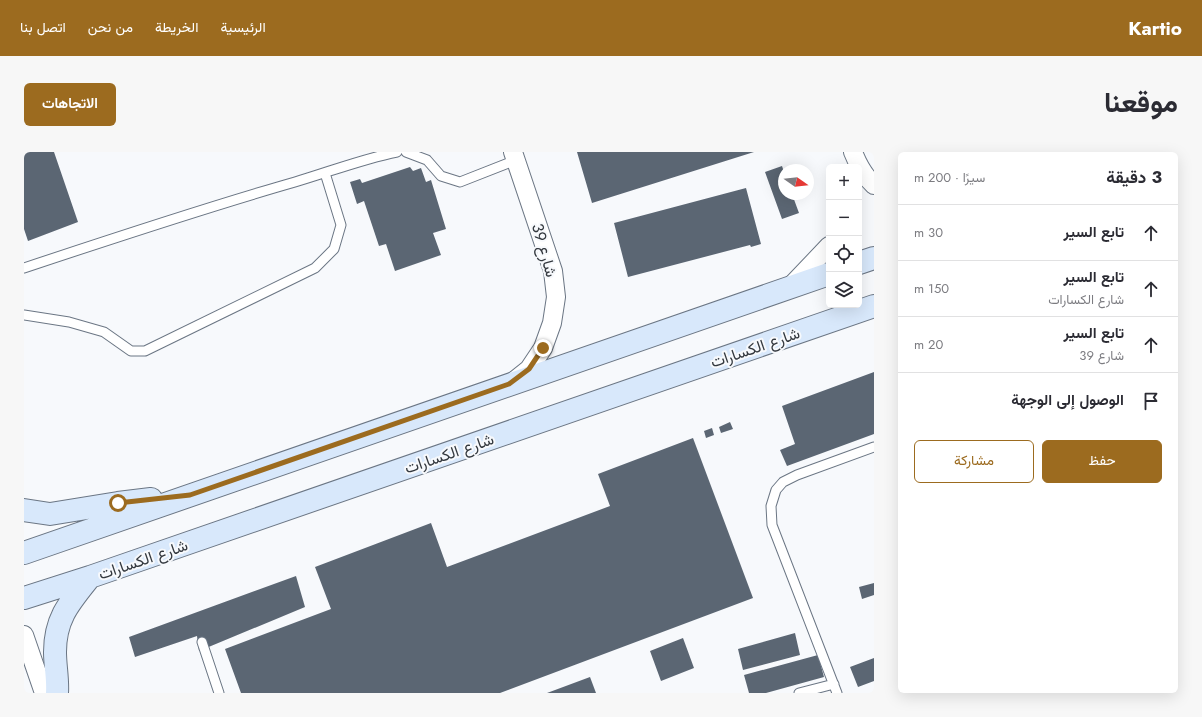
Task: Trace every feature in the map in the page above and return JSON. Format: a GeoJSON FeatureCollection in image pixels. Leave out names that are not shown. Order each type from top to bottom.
{"type":"FeatureCollection","features":[{"type":"Feature","properties":{"kind":"street","name":"شارع 39"},"geometry":{"type":"LineString","coordinates":[[509,384],[529,369],[543,348],[552,323],[556,297],[553,271],[514,156]]}},
{"type":"Feature","properties":{"kind":"street"},"geometry":{"type":"LineString","coordinates":[[856,161],[874,185]]}},
{"type":"Feature","properties":{"kind":"street"},"geometry":{"type":"LineString","coordinates":[[790,287],[826,249]]}},
{"type":"Feature","properties":{"kind":"street"},"geometry":{"type":"LineString","coordinates":[[862,262],[874,258]]}},
{"type":"Feature","properties":{"kind":"street"},"geometry":{"type":"LineString","coordinates":[[24,553],[826,275]]}},
{"type":"Feature","properties":{"kind":"street","name":"شارع الكسارات"},"geometry":{"type":"LineString","coordinates":[[24,598],[90,577],[874,306]]}},
{"type":"Feature","properties":{"kind":"street"},"geometry":{"type":"LineString","coordinates":[[24,510],[50,514],[118,503],[190,495]]}},
{"type":"Feature","properties":{"kind":"street"},"geometry":{"type":"LineString","coordinates":[[57,693],[55,648],[60,622],[70,603],[90,577]]}},
{"type":"Feature","properties":{"kind":"street"},"geometry":{"type":"LineString","coordinates":[[24,635],[44,693]]}},
{"type":"Feature","properties":{"kind":"lane"},"geometry":{"type":"LineString","coordinates":[[24,268],[219,204],[378,156],[397,152]]}},
{"type":"Feature","properties":{"kind":"lane"},"geometry":{"type":"LineString","coordinates":[[406,152],[427,160],[441,176],[460,182],[514,156]]}},
{"type":"Feature","properties":{"kind":"lane"},"geometry":{"type":"LineString","coordinates":[[24,315],[69,322],[104,332],[131,351],[145,351],[315,268],[334,249],[341,225],[325,173]]}},
{"type":"Feature","properties":{"kind":"lane"},"geometry":{"type":"LineString","coordinates":[[799,693],[836,689],[772,525],[772,506],[776,490],[783,482],[797,475],[874,447]]}},
{"type":"Feature","properties":{"kind":"lane"},"geometry":{"type":"LineString","coordinates":[[202,642],[219,693]]}},
{"type":"Feature","properties":{"kind":"building"},"geometry":{"type":"Polygon","coordinates":[[[24,152],[54,152],[78,222],[28,241],[24,229],[24,152]]]}},
{"type":"Feature","properties":{"kind":"building"},"geometry":{"type":"Polygon","coordinates":[[[577,152],[754,152],[592,203],[577,152]]]}},
{"type":"Feature","properties":{"kind":"building"},"geometry":{"type":"Polygon","coordinates":[[[410,167],[413,171],[421,168],[426,182],[431,180],[446,229],[433,233],[441,255],[395,271],[386,244],[379,246],[364,201],[357,204],[350,182],[360,179],[362,183],[410,167]]]}},
{"type":"Feature","properties":{"kind":"building"},"geometry":{"type":"Polygon","coordinates":[[[778,167],[778,200],[794,200],[799,213],[782,219],[765,172],[778,167]]]}},
{"type":"Feature","properties":{"kind":"building"},"geometry":{"type":"Polygon","coordinates":[[[746,188],[761,244],[751,247],[750,245],[628,277],[614,223],[746,188]]]}},
{"type":"Feature","properties":{"kind":"building"},"geometry":{"type":"Polygon","coordinates":[[[874,372],[874,434],[787,466],[780,450],[795,444],[782,406],[874,372]]]}},
{"type":"Feature","properties":{"kind":"building"},"geometry":{"type":"Polygon","coordinates":[[[730,422],[733,429],[721,433],[719,427],[730,422]]]}},
{"type":"Feature","properties":{"kind":"building"},"geometry":{"type":"Polygon","coordinates":[[[712,428],[714,435],[706,438],[704,431],[712,428]]]}},
{"type":"Feature","properties":{"kind":"building"},"geometry":{"type":"Polygon","coordinates":[[[693,438],[753,598],[500,693],[241,693],[225,649],[331,609],[315,567],[431,523],[447,567],[610,506],[598,474],[693,438]]]}},
{"type":"Feature","properties":{"kind":"building"},"geometry":{"type":"Polygon","coordinates":[[[296,576],[305,607],[199,651],[197,636],[135,657],[129,637],[296,576]]]}},
{"type":"Feature","properties":{"kind":"building"},"geometry":{"type":"Polygon","coordinates":[[[874,583],[874,595],[862,599],[859,587],[874,583]]]}},
{"type":"Feature","properties":{"kind":"building"},"geometry":{"type":"Polygon","coordinates":[[[795,633],[800,655],[743,670],[738,649],[795,633]]]}},
{"type":"Feature","properties":{"kind":"building"},"geometry":{"type":"Polygon","coordinates":[[[683,638],[694,668],[661,681],[650,651],[683,638]]]}},
{"type":"Feature","properties":{"kind":"building"},"geometry":{"type":"Polygon","coordinates":[[[818,655],[824,677],[766,693],[749,693],[744,675],[818,655]]]}},
{"type":"Feature","properties":{"kind":"building"},"geometry":{"type":"Polygon","coordinates":[[[874,658],[874,681],[858,687],[850,667],[874,658]]]}},
{"type":"Feature","properties":{"kind":"building"},"geometry":{"type":"Polygon","coordinates":[[[590,677],[596,693],[547,693],[590,677]]]}},
{"type":"Feature","properties":{"kind":"route"},"geometry":{"type":"LineString","coordinates":[[118,503],[190,495],[509,384],[529,369],[543,348]]}}]}
